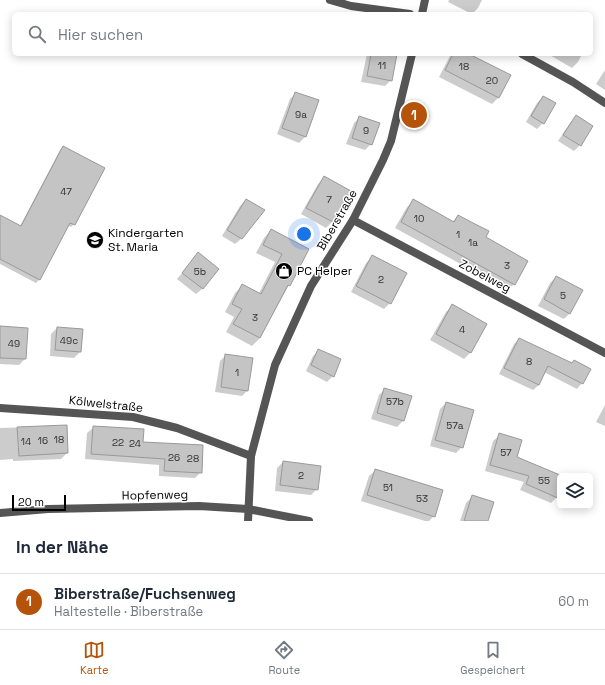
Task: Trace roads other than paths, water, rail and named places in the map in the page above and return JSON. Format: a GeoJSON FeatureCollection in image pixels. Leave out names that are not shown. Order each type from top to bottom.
{"type":"FeatureCollection","features":[{"type":"Feature","properties":{"kind":"street"},"geometry":{"type":"LineString","coordinates":[[330,0],[351,6],[395,12]]}},
{"type":"Feature","properties":{"kind":"street"},"geometry":{"type":"LineString","coordinates":[[422,12],[425,0]]}},
{"type":"Feature","properties":{"kind":"street","name":"Biberstraße"},"geometry":{"type":"LineString","coordinates":[[248,521],[252,456],[275,365],[311,286],[353,220],[383,160],[390,141],[411,56]]}},
{"type":"Feature","properties":{"kind":"street"},"geometry":{"type":"LineString","coordinates":[[526,56],[573,82],[605,103]]}},
{"type":"Feature","properties":{"kind":"street","name":"Zobelweg"},"geometry":{"type":"LineString","coordinates":[[353,220],[605,353]]}},
{"type":"Feature","properties":{"kind":"street","name":"Kölwelstraße"},"geometry":{"type":"LineString","coordinates":[[0,408],[134,417],[177,428],[252,456]]}},
{"type":"Feature","properties":{"kind":"street","name":"Hopfenweg"},"geometry":{"type":"LineString","coordinates":[[0,513],[48,509],[183,507],[248,509],[309,521]]}},
{"type":"Feature","properties":{"kind":"place","name":"Biberstraße/Fuchsenweg"},"geometry":{"type":"Point","coordinates":[414,115]}},
{"type":"Feature","properties":{"kind":"place","name":"Kindergarten St. Maria"},"geometry":{"type":"Point","coordinates":[95,240]}},
{"type":"Feature","properties":{"kind":"place","name":"PC Helper"},"geometry":{"type":"Point","coordinates":[284,271]}}]}
